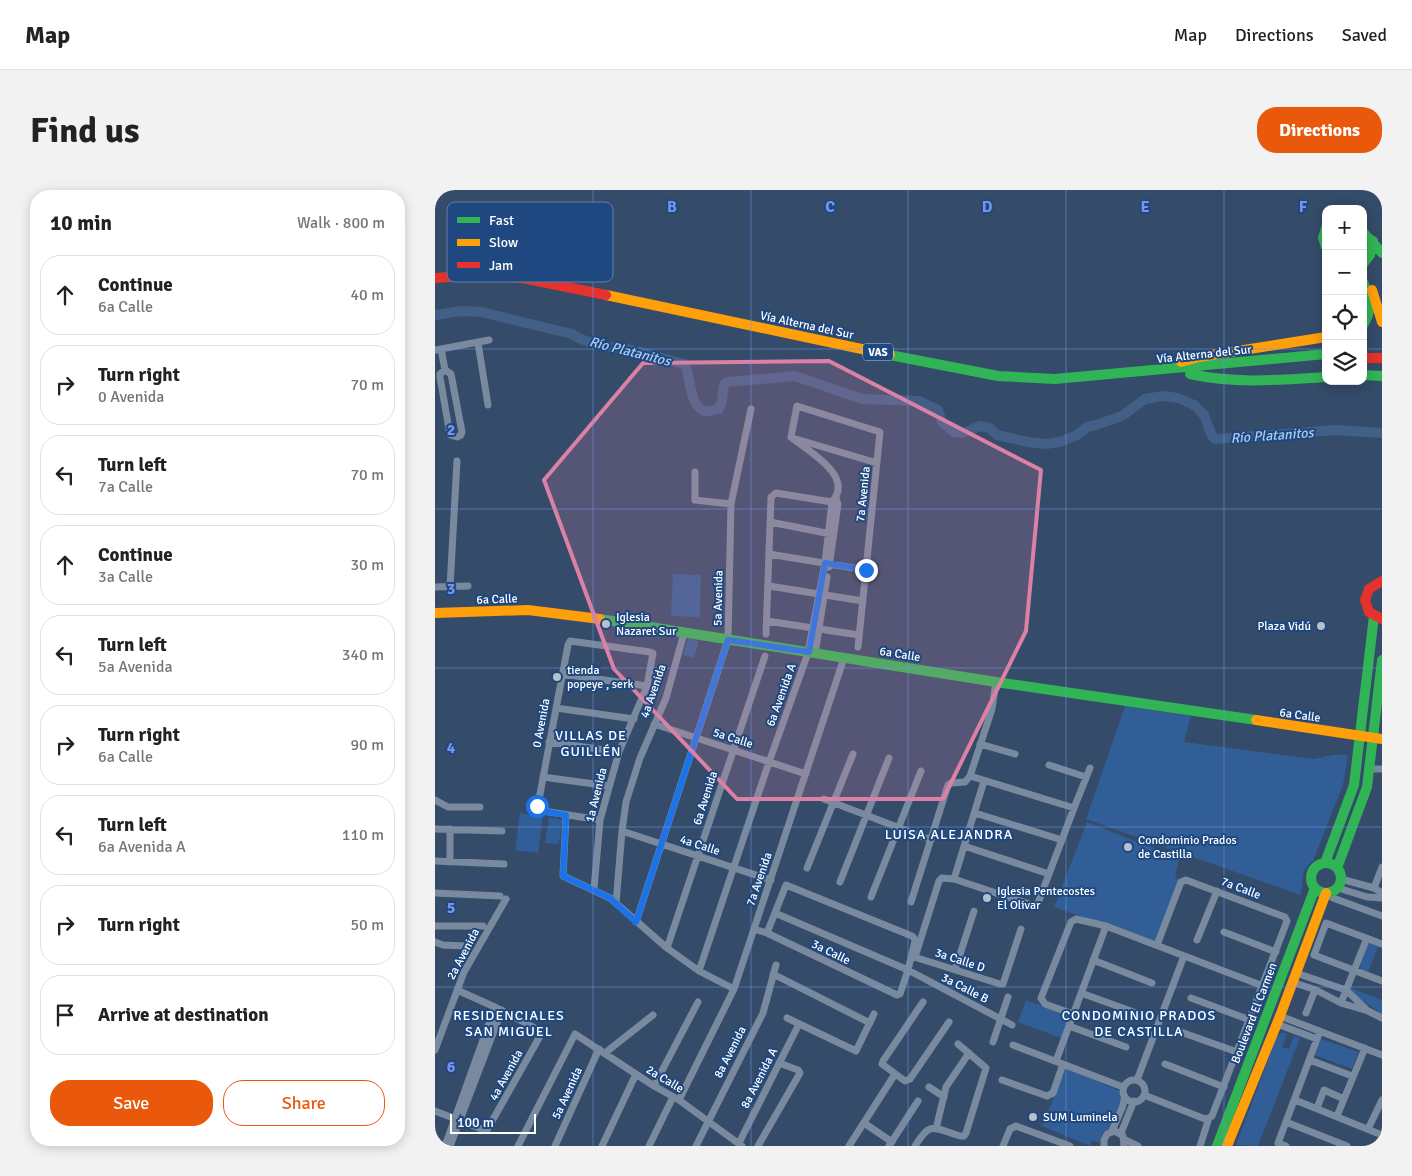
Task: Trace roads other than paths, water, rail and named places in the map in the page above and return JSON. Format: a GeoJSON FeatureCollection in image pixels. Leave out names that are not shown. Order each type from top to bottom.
{"type":"FeatureCollection","features":[{"type":"Feature","properties":{"kind":"main road"},"geometry":{"type":"LineString","coordinates":[[1367,236],[1382,253]]}},
{"type":"Feature","properties":{"kind":"main road"},"geometry":{"type":"LineString","coordinates":[[1367,259],[1370,255],[1373,241]]}},
{"type":"Feature","properties":{"kind":"main road","name":"Vía Alterna del Sur"},"geometry":{"type":"LineString","coordinates":[[435,284],[475,282],[532,286],[919,368],[1009,384],[1034,385],[1096,382],[1322,361]]}},
{"type":"Feature","properties":{"kind":"main road","name":"Vía Alterna del Sur"},"geometry":{"type":"LineString","coordinates":[[547,282],[997,376],[1087,378],[1322,354]]}},
{"type":"Feature","properties":{"kind":"main road"},"geometry":{"type":"LineString","coordinates":[[1367,284],[1372,288],[1382,322]]}},
{"type":"Feature","properties":{"kind":"main road"},"geometry":{"type":"LineString","coordinates":[[1367,291],[1371,306],[1367,320]]}},
{"type":"Feature","properties":{"kind":"main road"},"geometry":{"type":"LineString","coordinates":[[1168,370],[1181,362],[1199,357],[1322,338]]}},
{"type":"Feature","properties":{"kind":"main road"},"geometry":{"type":"LineString","coordinates":[[1367,352],[1381,354]]}},
{"type":"Feature","properties":{"kind":"main road"},"geometry":{"type":"LineString","coordinates":[[1367,357],[1381,354]]}},
{"type":"Feature","properties":{"kind":"main road"},"geometry":{"type":"LineString","coordinates":[[1190,374],[1237,381],[1322,377]]}},
{"type":"Feature","properties":{"kind":"main road"},"geometry":{"type":"LineString","coordinates":[[1367,375],[1382,376]]}},
{"type":"Feature","properties":{"kind":"main road"},"geometry":{"type":"LineString","coordinates":[[1378,617],[1366,607],[1365,596],[1371,586],[1382,580]]}},
{"type":"Feature","properties":{"kind":"main road","name":"6a Calle"},"geometry":{"type":"LineString","coordinates":[[435,613],[542,611],[996,682],[1377,738]]}},
{"type":"Feature","properties":{"kind":"main road","name":"Boulevard El Carmen"},"geometry":{"type":"LineString","coordinates":[[1227,1146],[1230,1127],[1315,888],[1311,882],[1313,871],[1320,864],[1325,863],[1354,785],[1378,617]]}},
{"type":"Feature","properties":{"kind":"main road"},"geometry":{"type":"LineString","coordinates":[[1337,868],[1367,786],[1369,769],[1377,738],[1382,660]]}},
{"type":"Feature","properties":{"kind":"main road"},"geometry":{"type":"LineString","coordinates":[[1315,888],[1321,893],[1327,894],[1332,892],[1339,883],[1340,873],[1337,868],[1325,863]]}},
{"type":"Feature","properties":{"kind":"main road","name":"Boulevard El Carmen"},"geometry":{"type":"LineString","coordinates":[[1217,1146],[1230,1127],[1278,1020],[1327,894]]}},
{"type":"Feature","properties":{"kind":"street"},"geometry":{"type":"LineString","coordinates":[[445,370],[440,374],[440,377],[450,434],[457,437],[461,435],[461,432],[451,374],[445,370],[438,350],[489,340]]}},
{"type":"Feature","properties":{"kind":"street"},"geometry":{"type":"LineString","coordinates":[[479,343],[489,405]]}},
{"type":"Feature","properties":{"kind":"street","name":"7a Avenida"},"geometry":{"type":"LineString","coordinates":[[791,438],[797,406],[880,432],[858,647]]}},
{"type":"Feature","properties":{"kind":"street","name":"5a Avenida"},"geometry":{"type":"LineString","coordinates":[[636,922],[728,640],[731,504],[751,409]]}},
{"type":"Feature","properties":{"kind":"street"},"geometry":{"type":"LineString","coordinates":[[791,438],[877,462]]}},
{"type":"Feature","properties":{"kind":"street","name":"6a Avenida A"},"geometry":{"type":"LineString","coordinates":[[699,972],[769,762],[812,653],[836,501],[837,480],[831,468],[791,438]]}},
{"type":"Feature","properties":{"kind":"street"},"geometry":{"type":"LineString","coordinates":[[450,586],[457,461]]}},
{"type":"Feature","properties":{"kind":"street"},"geometry":{"type":"LineString","coordinates":[[695,472],[695,500],[731,504]]}},
{"type":"Feature","properties":{"kind":"street"},"geometry":{"type":"LineString","coordinates":[[766,634],[771,497],[776,493],[836,501]]}},
{"type":"Feature","properties":{"kind":"street"},"geometry":{"type":"LineString","coordinates":[[770,522],[831,534]]}},
{"type":"Feature","properties":{"kind":"street"},"geometry":{"type":"LineString","coordinates":[[769,554],[866,570]]}},
{"type":"Feature","properties":{"kind":"street"},"geometry":{"type":"LineString","coordinates":[[435,587],[468,586]]}},
{"type":"Feature","properties":{"kind":"street"},"geometry":{"type":"LineString","coordinates":[[769,586],[863,601]]}},
{"type":"Feature","properties":{"kind":"street"},"geometry":{"type":"LineString","coordinates":[[767,621],[859,635]]}},
{"type":"Feature","properties":{"kind":"street","name":"4a Avenida"},"geometry":{"type":"LineString","coordinates":[[616,902],[626,802],[654,724],[666,698],[684,633]]}},
{"type":"Feature","properties":{"kind":"street","name":"1a Avenida"},"geometry":{"type":"LineString","coordinates":[[570,642],[653,653],[647,686],[619,752],[600,820],[594,889]]}},
{"type":"Feature","properties":{"kind":"street","name":"0 Avenida"},"geometry":{"type":"LineString","coordinates":[[566,815],[537,810],[562,674],[570,642]]}},
{"type":"Feature","properties":{"kind":"street","name":"6a Avenida"},"geometry":{"type":"LineString","coordinates":[[667,948],[765,656]]}},
{"type":"Feature","properties":{"kind":"street","name":"7a Avenida"},"geometry":{"type":"LineString","coordinates":[[649,1146],[734,989],[844,658]]}},
{"type":"Feature","properties":{"kind":"street"},"geometry":{"type":"LineString","coordinates":[[562,674],[647,686]]}},
{"type":"Feature","properties":{"kind":"street"},"geometry":{"type":"LineString","coordinates":[[911,902],[948,785],[965,782],[970,776],[992,709],[996,682]]}},
{"type":"Feature","properties":{"kind":"street"},"geometry":{"type":"LineString","coordinates":[[556,708],[634,719]]}},
{"type":"Feature","properties":{"kind":"street","name":"5a Calle"},"geometry":{"type":"LineString","coordinates":[[654,724],[805,774]]}},
{"type":"Feature","properties":{"kind":"street"},"geometry":{"type":"LineString","coordinates":[[549,742],[619,752]]}},
{"type":"Feature","properties":{"kind":"street"},"geometry":{"type":"LineString","coordinates":[[980,744],[1015,754]]}},
{"type":"Feature","properties":{"kind":"street"},"geometry":{"type":"LineString","coordinates":[[807,868],[853,754]]}},
{"type":"Feature","properties":{"kind":"street"},"geometry":{"type":"LineString","coordinates":[[840,882],[889,758]]}},
{"type":"Feature","properties":{"kind":"street"},"geometry":{"type":"LineString","coordinates":[[1049,765],[1087,777]]}},
{"type":"Feature","properties":{"kind":"street"},"geometry":{"type":"LineString","coordinates":[[908,970],[939,881],[942,878],[954,879],[1035,905],[1040,901],[1073,808],[1090,768]]}},
{"type":"Feature","properties":{"kind":"street"},"geometry":{"type":"LineString","coordinates":[[1369,769],[1382,769]]}},
{"type":"Feature","properties":{"kind":"street"},"geometry":{"type":"LineString","coordinates":[[871,897],[921,771]]}},
{"type":"Feature","properties":{"kind":"street"},"geometry":{"type":"LineString","coordinates":[[970,776],[1073,808]]}},
{"type":"Feature","properties":{"kind":"street"},"geometry":{"type":"LineString","coordinates":[[543,777],[609,786]]}},
{"type":"Feature","properties":{"kind":"street"},"geometry":{"type":"LineString","coordinates":[[954,879],[984,781]]}},
{"type":"Feature","properties":{"kind":"street"},"geometry":{"type":"LineString","coordinates":[[823,799],[931,840]]}},
{"type":"Feature","properties":{"kind":"street"},"geometry":{"type":"LineString","coordinates":[[435,800],[447,807],[480,807]]}},
{"type":"Feature","properties":{"kind":"street"},"geometry":{"type":"LineString","coordinates":[[975,812],[1062,840]]}},
{"type":"Feature","properties":{"kind":"street"},"geometry":{"type":"LineString","coordinates":[[600,820],[566,815],[563,876],[594,889],[616,902],[636,922],[699,972],[734,989]]}},
{"type":"Feature","properties":{"kind":"street"},"geometry":{"type":"LineString","coordinates":[[435,829],[502,831]]}},
{"type":"Feature","properties":{"kind":"street"},"geometry":{"type":"LineString","coordinates":[[450,829],[450,862]]}},
{"type":"Feature","properties":{"kind":"street","name":"4a Calle"},"geometry":{"type":"LineString","coordinates":[[622,831],[771,880]]}},
{"type":"Feature","properties":{"kind":"street"},"geometry":{"type":"LineString","coordinates":[[964,846],[1049,874]]}},
{"type":"Feature","properties":{"kind":"street"},"geometry":{"type":"LineString","coordinates":[[435,861],[504,864]]}},
{"type":"Feature","properties":{"kind":"street"},"geometry":{"type":"LineString","coordinates":[[1374,888],[1382,868]]}},
{"type":"Feature","properties":{"kind":"street","name":"7a Calle"},"geometry":{"type":"LineString","coordinates":[[1157,945],[1181,882],[1188,879],[1285,917],[1287,921],[1276,952]]}},
{"type":"Feature","properties":{"kind":"street"},"geometry":{"type":"LineString","coordinates":[[1339,883],[1374,888],[1382,893]]}},
{"type":"Feature","properties":{"kind":"street"},"geometry":{"type":"LineString","coordinates":[[1339,883],[1357,894],[1382,898]]}},
{"type":"Feature","properties":{"kind":"street"},"geometry":{"type":"LineString","coordinates":[[767,933],[786,885],[912,936],[915,941],[913,957]]}},
{"type":"Feature","properties":{"kind":"street"},"geometry":{"type":"LineString","coordinates":[[1357,894],[1360,886]]}},
{"type":"Feature","properties":{"kind":"street"},"geometry":{"type":"LineString","coordinates":[[1197,940],[1217,890]]}},
{"type":"Feature","properties":{"kind":"street","name":"2a Avenida"},"geometry":{"type":"LineString","coordinates":[[435,893],[503,897],[464,972],[435,1050]]}},
{"type":"Feature","properties":{"kind":"street"},"geometry":{"type":"LineString","coordinates":[[1327,894],[1382,916]]}},
{"type":"Feature","properties":{"kind":"street"},"geometry":{"type":"LineString","coordinates":[[955,970],[974,911]]}},
{"type":"Feature","properties":{"kind":"street","name":"3a Calle B"},"geometry":{"type":"LineString","coordinates":[[775,914],[908,970],[1012,1025]]}},
{"type":"Feature","properties":{"kind":"street"},"geometry":{"type":"LineString","coordinates":[[1073,1014],[1045,1004],[1041,998],[1071,922],[1079,919],[1106,926],[1263,986]]}},
{"type":"Feature","properties":{"kind":"street"},"geometry":{"type":"LineString","coordinates":[[1382,944],[1326,923],[1314,955],[1382,981]]}},
{"type":"Feature","properties":{"kind":"street"},"geometry":{"type":"LineString","coordinates":[[435,926],[483,926]]}},
{"type":"Feature","properties":{"kind":"street"},"geometry":{"type":"LineString","coordinates":[[1002,1080],[1047,1096],[1053,1093],[1069,1026],[1106,926]]}},
{"type":"Feature","properties":{"kind":"street","name":"3a Calle"},"geometry":{"type":"LineString","coordinates":[[754,929],[767,933],[897,995],[900,994],[908,970]]}},
{"type":"Feature","properties":{"kind":"street","name":"3a Calle D"},"geometry":{"type":"LineString","coordinates":[[913,957],[1003,984],[1021,929]]}},
{"type":"Feature","properties":{"kind":"street"},"geometry":{"type":"LineString","coordinates":[[1144,1095],[1205,1119],[1213,1116],[1276,952],[1224,932]]}},
{"type":"Feature","properties":{"kind":"street"},"geometry":{"type":"LineString","coordinates":[[1341,1003],[1367,938]]}},
{"type":"Feature","properties":{"kind":"street"},"geometry":{"type":"LineString","coordinates":[[435,942],[443,945],[465,946]]}},
{"type":"Feature","properties":{"kind":"street"},"geometry":{"type":"LineString","coordinates":[[1137,1080],[1184,956]]}},
{"type":"Feature","properties":{"kind":"street"},"geometry":{"type":"LineString","coordinates":[[1093,960],[1152,983]]}},
{"type":"Feature","properties":{"kind":"street","name":"8a Avenida"},"geometry":{"type":"LineString","coordinates":[[696,1146],[763,1013],[776,965]]}},
{"type":"Feature","properties":{"kind":"street"},"geometry":{"type":"LineString","coordinates":[[773,974],[870,1023]]}},
{"type":"Feature","properties":{"kind":"street"},"geometry":{"type":"LineString","coordinates":[[1294,978],[1319,981],[1347,990],[1368,1011]]}},
{"type":"Feature","properties":{"kind":"street"},"geometry":{"type":"LineString","coordinates":[[1294,978],[1341,1003],[1368,1011],[1382,1018]]}},
{"type":"Feature","properties":{"kind":"street"},"geometry":{"type":"LineString","coordinates":[[1306,1014],[1319,981]]}},
{"type":"Feature","properties":{"kind":"street"},"geometry":{"type":"LineString","coordinates":[[445,1146],[477,1065],[488,1026],[499,1009],[457,990]]}},
{"type":"Feature","properties":{"kind":"street"},"geometry":{"type":"LineString","coordinates":[[1081,993],[1139,1014]]}},
{"type":"Feature","properties":{"kind":"street"},"geometry":{"type":"LineString","coordinates":[[993,1042],[1008,997]]}},
{"type":"Feature","properties":{"kind":"street"},"geometry":{"type":"LineString","coordinates":[[1191,998],[1250,1020]]}},
{"type":"Feature","properties":{"kind":"street"},"geometry":{"type":"LineString","coordinates":[[653,1086],[698,1002]]}},
{"type":"Feature","properties":{"kind":"street"},"geometry":{"type":"LineString","coordinates":[[923,1002],[882,1064],[905,1081],[910,1079],[949,1022]]}},
{"type":"Feature","properties":{"kind":"street","name":"4a Avenida"},"geometry":{"type":"LineString","coordinates":[[457,1119],[484,1130],[489,1128],[539,1038],[540,1033],[537,1029],[499,1009]]}},
{"type":"Feature","properties":{"kind":"street"},"geometry":{"type":"LineString","coordinates":[[787,1018],[856,1050],[874,1014]]}},
{"type":"Feature","properties":{"kind":"street"},"geometry":{"type":"LineString","coordinates":[[602,1051],[653,1015]]}},
{"type":"Feature","properties":{"kind":"street"},"geometry":{"type":"LineString","coordinates":[[1278,1020],[1320,1031],[1382,1055]]}},
{"type":"Feature","properties":{"kind":"street"},"geometry":{"type":"LineString","coordinates":[[1278,1020],[1317,1039]]}},
{"type":"Feature","properties":{"kind":"street","name":"8a Avenida A"},"geometry":{"type":"LineString","coordinates":[[741,1144],[799,1024]]}},
{"type":"Feature","properties":{"kind":"street"},"geometry":{"type":"LineString","coordinates":[[1069,1026],[1126,1047]]}},
{"type":"Feature","properties":{"kind":"street"},"geometry":{"type":"LineString","coordinates":[[1178,1031],[1237,1052]]}},
{"type":"Feature","properties":{"kind":"street"},"geometry":{"type":"LineString","coordinates":[[1286,1146],[1278,1143],[1320,1031]]}},
{"type":"Feature","properties":{"kind":"street","name":"2a Calle"},"geometry":{"type":"LineString","coordinates":[[518,1146],[575,1034],[708,1120],[741,1144]]}},
{"type":"Feature","properties":{"kind":"street"},"geometry":{"type":"LineString","coordinates":[[915,1146],[926,1130],[931,1128],[960,1136],[964,1136],[966,1133],[985,1068],[958,1044]]}},
{"type":"Feature","properties":{"kind":"street"},"geometry":{"type":"LineString","coordinates":[[1013,1045],[1123,1087]]}},
{"type":"Feature","properties":{"kind":"street"},"geometry":{"type":"LineString","coordinates":[[1337,1116],[1365,1048]]}},
{"type":"Feature","properties":{"kind":"street","name":"5a Avenida"},"geometry":{"type":"LineString","coordinates":[[555,1146],[602,1051]]}},
{"type":"Feature","properties":{"kind":"street"},"geometry":{"type":"LineString","coordinates":[[936,1129],[946,1087],[969,1053]]}},
{"type":"Feature","properties":{"kind":"street"},"geometry":{"type":"LineString","coordinates":[[1309,1060],[1353,1076]]}},
{"type":"Feature","properties":{"kind":"street"},"geometry":{"type":"LineString","coordinates":[[758,1146],[800,1074],[798,1070],[779,1063]]}},
{"type":"Feature","properties":{"kind":"street"},"geometry":{"type":"LineString","coordinates":[[1165,1064],[1224,1087]]}},
{"type":"Feature","properties":{"kind":"street"},"geometry":{"type":"LineString","coordinates":[[602,1146],[636,1074]]}},
{"type":"Feature","properties":{"kind":"street"},"geometry":{"type":"LineString","coordinates":[[849,1146],[895,1074]]}},
{"type":"Feature","properties":{"kind":"street"},"geometry":{"type":"LineString","coordinates":[[1105,1146],[1105,1137],[1112,1131],[1122,1108],[1125,1097],[1123,1087],[1127,1082],[1137,1080]]}},
{"type":"Feature","properties":{"kind":"street"},"geometry":{"type":"LineString","coordinates":[[1137,1080],[1143,1086],[1144,1095]]}},
{"type":"Feature","properties":{"kind":"street"},"geometry":{"type":"LineString","coordinates":[[929,1087],[944,1097]]}},
{"type":"Feature","properties":{"kind":"street"},"geometry":{"type":"LineString","coordinates":[[1317,1108],[1324,1090],[1344,1099]]}},
{"type":"Feature","properties":{"kind":"street"},"geometry":{"type":"LineString","coordinates":[[1125,1097],[1134,1101],[1144,1095]]}},
{"type":"Feature","properties":{"kind":"street"},"geometry":{"type":"LineString","coordinates":[[1295,1100],[1382,1135]]}},
{"type":"Feature","properties":{"kind":"street"},"geometry":{"type":"LineString","coordinates":[[1369,1129],[1382,1100]]}},
{"type":"Feature","properties":{"kind":"street"},"geometry":{"type":"LineString","coordinates":[[864,1123],[891,1144],[919,1101]]}},
{"type":"Feature","properties":{"kind":"street"},"geometry":{"type":"LineString","coordinates":[[1123,1140],[1134,1101]]}},
{"type":"Feature","properties":{"kind":"street"},"geometry":{"type":"LineString","coordinates":[[435,1111],[457,1119]]}},
{"type":"Feature","properties":{"kind":"street"},"geometry":{"type":"LineString","coordinates":[[1200,1146],[1209,1118]]}},
{"type":"Feature","properties":{"kind":"street"},"geometry":{"type":"LineString","coordinates":[[451,1146],[457,1119]]}},
{"type":"Feature","properties":{"kind":"street"},"geometry":{"type":"LineString","coordinates":[[1286,1122],[1347,1146]]}},
{"type":"Feature","properties":{"kind":"street"},"geometry":{"type":"LineString","coordinates":[[1003,1146],[1010,1129],[1016,1126],[1071,1146]]}},
{"type":"Feature","properties":{"kind":"street"},"geometry":{"type":"LineString","coordinates":[[1112,1131],[1123,1140],[1138,1146]]}},
{"type":"Feature","properties":{"kind":"waterway","name":"Río Platanitos"},"geometry":{"type":"LineString","coordinates":[[435,315],[462,311],[481,312],[572,334],[594,344],[632,350],[685,364],[694,399],[701,409],[708,411],[719,409],[724,385],[727,382],[795,376],[862,399],[919,401],[938,410],[942,422],[954,432],[963,433],[980,426],[990,428],[997,435],[1046,444],[1060,442],[1077,435],[1087,427],[1122,416],[1145,399],[1163,396],[1178,398],[1194,405],[1204,415],[1215,439],[1336,430],[1382,433]]}},
{"type":"Feature","properties":{"kind":"place","name":"Iglesia Nazaret Sur"},"geometry":{"type":"Point","coordinates":[606,624]}},
{"type":"Feature","properties":{"kind":"place","name":"Plaza Vidú"},"geometry":{"type":"Point","coordinates":[1321,626]}},
{"type":"Feature","properties":{"kind":"place","name":"tienda popeye , serk"},"geometry":{"type":"Point","coordinates":[557,677]}},
{"type":"Feature","properties":{"kind":"place","name":"Condominio Prados de Castilla"},"geometry":{"type":"Point","coordinates":[1128,847]}},
{"type":"Feature","properties":{"kind":"place","name":"Iglesia Pentecostes El Olivar"},"geometry":{"type":"Point","coordinates":[987,898]}},
{"type":"Feature","properties":{"kind":"place","name":"SUM Luminela"},"geometry":{"type":"Point","coordinates":[1033,1117]}},
{"type":"Feature","properties":{"kind":"district","name":"VILLAS DE GUILLÉN"},"geometry":{"type":"Point","coordinates":[591,744]}},
{"type":"Feature","properties":{"kind":"district","name":"LUISA ALEJANDRA"},"geometry":{"type":"Point","coordinates":[949,834]}},
{"type":"Feature","properties":{"kind":"district","name":"RESIDENCIALES SAN MIGUEL"},"geometry":{"type":"Point","coordinates":[509,1024]}},
{"type":"Feature","properties":{"kind":"district","name":"CONDOMINIO PRADOS DE CASTILLA"},"geometry":{"type":"Point","coordinates":[1139,1024]}}]}
